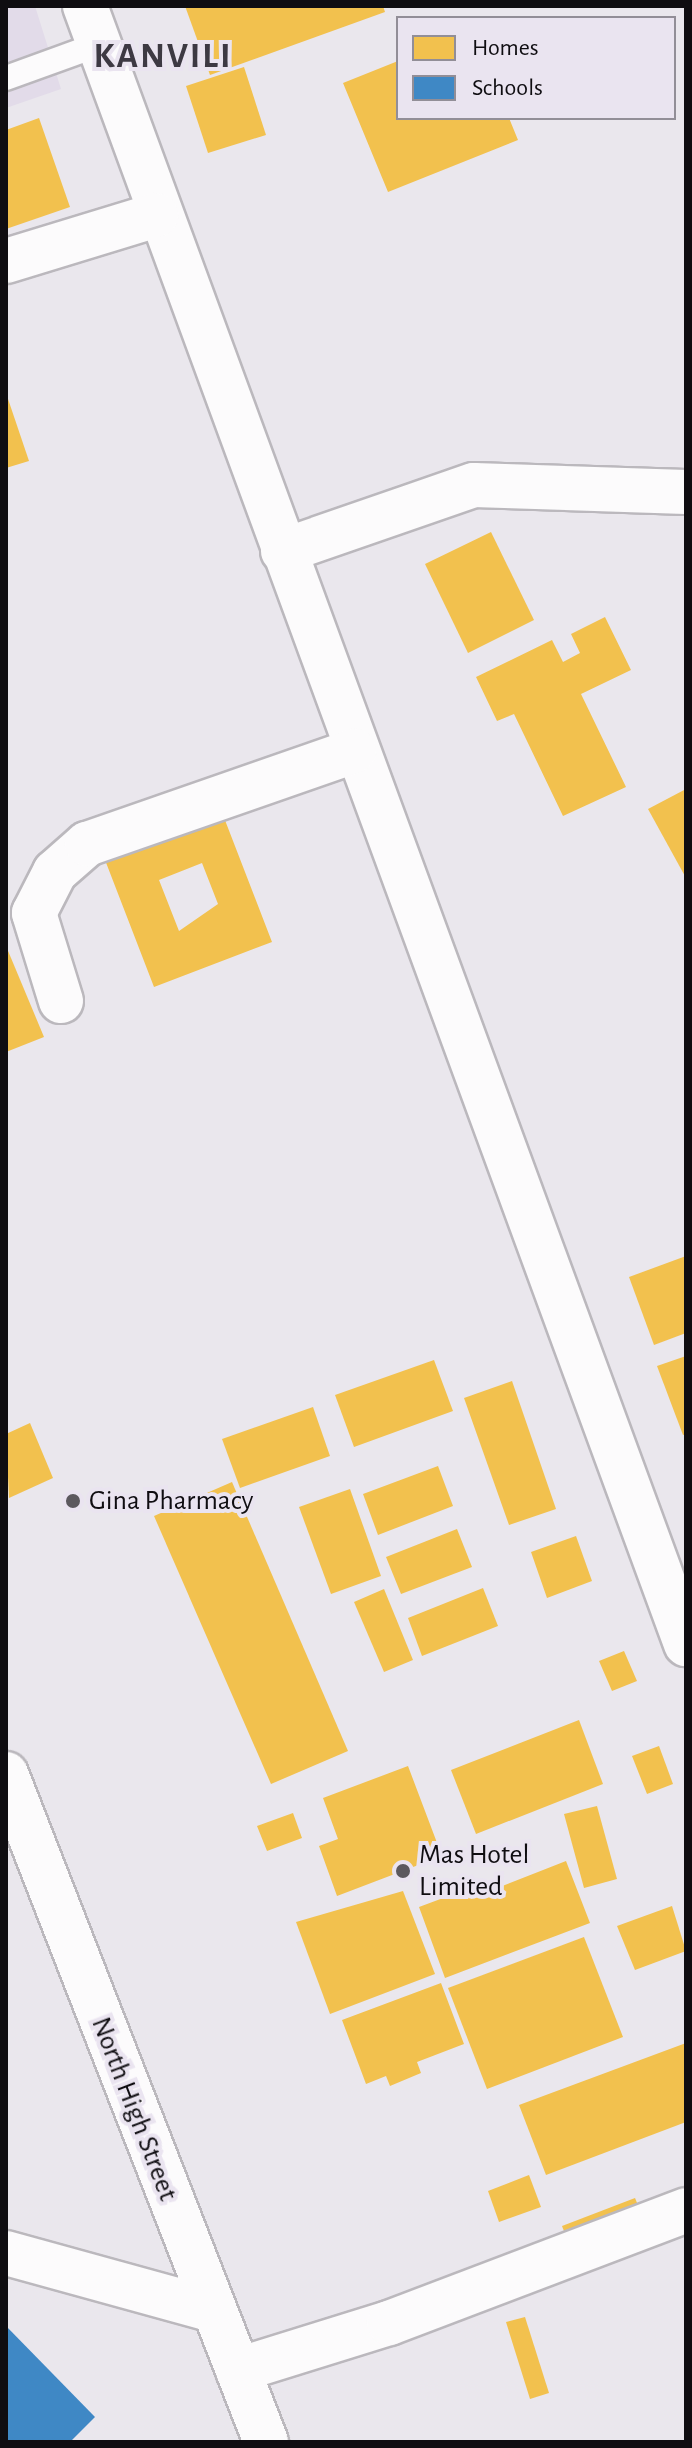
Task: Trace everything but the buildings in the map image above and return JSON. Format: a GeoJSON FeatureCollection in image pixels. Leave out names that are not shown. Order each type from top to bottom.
{"type":"FeatureCollection","features":[{"type":"Feature","properties":{"kind":"main road"},"geometry":{"type":"LineString","coordinates":[[91,26],[156,215],[686,1644]]}},
{"type":"Feature","properties":{"kind":"main road"},"geometry":{"type":"LineString","coordinates":[[6,261],[156,215]]}},
{"type":"Feature","properties":{"kind":"main road"},"geometry":{"type":"LineString","coordinates":[[283,551],[474,485],[686,492]]}},
{"type":"Feature","properties":{"kind":"main road"},"geometry":{"type":"LineString","coordinates":[[61,1001],[34,913],[55,872],[87,844],[354,751]]}},
{"type":"Feature","properties":{"kind":"main road","name":"North High Street"},"geometry":{"type":"LineString","coordinates":[[6,1774],[210,2309],[266,2442]]}},
{"type":"Feature","properties":{"kind":"main road"},"geometry":{"type":"LineString","coordinates":[[238,2370],[389,2323],[686,2210]]}},
{"type":"Feature","properties":{"kind":"main road"},"geometry":{"type":"LineString","coordinates":[[6,2253],[210,2309]]}},
{"type":"Feature","properties":{"kind":"lane"},"geometry":{"type":"LineString","coordinates":[[6,78],[91,26]]}},
{"type":"Feature","properties":{"kind":"shaded area"},"geometry":{"type":"Polygon","coordinates":[[[6,6],[35,6],[61,89],[6,108],[6,6]]]}},
{"type":"Feature","properties":{"kind":"place","name":"Gina Pharmacy"},"geometry":{"type":"Point","coordinates":[73,1501]}},
{"type":"Feature","properties":{"kind":"place","name":"Mas Hotel Limited"},"geometry":{"type":"Point","coordinates":[403,1871]}},
{"type":"Feature","properties":{"kind":"district","name":"KANVILI"},"geometry":{"type":"Point","coordinates":[163,57]}}]}
